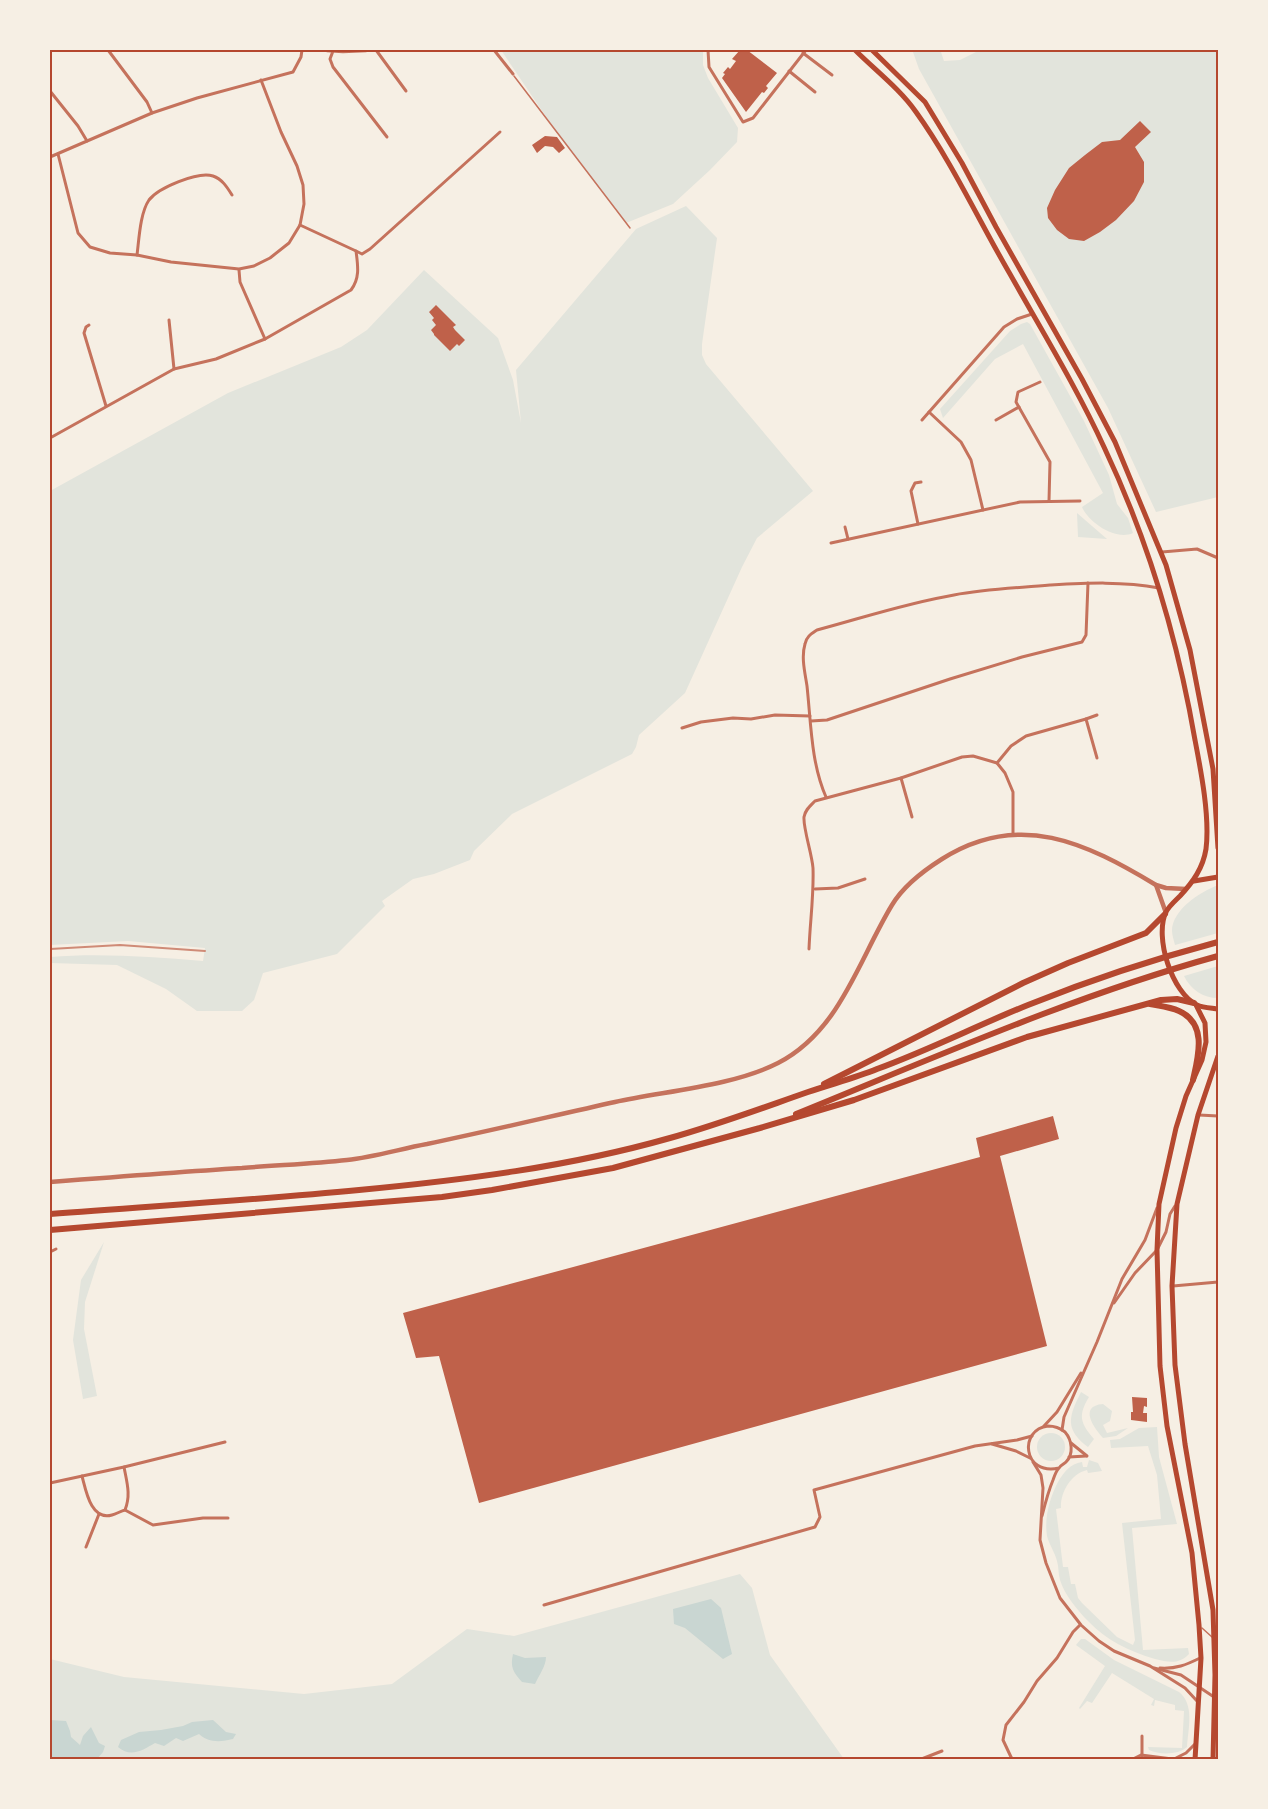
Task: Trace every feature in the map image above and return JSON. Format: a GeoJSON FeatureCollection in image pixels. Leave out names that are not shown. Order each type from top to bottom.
{"type":"FeatureCollection","features":[{"type":"Feature","properties":{"kind":"highway"},"geometry":{"type":"LineString","coordinates":[[810,1091],[1023,983],[1146,933],[1194,881],[1206,850],[1207,833],[1203,789],[1178,652],[1160,588],[1141,535],[1104,447],[952,169],[916,111],[855,50]]}},
{"type":"Feature","properties":{"kind":"highway"},"geometry":{"type":"LineString","coordinates":[[872,50],[925,102],[962,163],[1115,442],[1166,565],[1192,660],[1213,769],[1218,848]]}},
{"type":"Feature","properties":{"kind":"highway"},"geometry":{"type":"LineString","coordinates":[[1194,881],[1218,877]]}},
{"type":"Feature","properties":{"kind":"highway"},"geometry":{"type":"LineString","coordinates":[[1165,914],[1162,940],[1172,976],[1195,1004],[1205,1023],[1206,1042],[1202,1060],[1180,1110],[1159,1204],[1157,1250],[1160,1366],[1167,1426],[1192,1553],[1199,1625],[1200,1686],[1196,1760]]}},
{"type":"Feature","properties":{"kind":"highway"},"geometry":{"type":"LineString","coordinates":[[50,1214],[301,1196],[493,1176],[550,1166],[670,1138],[748,1114],[875,1070],[1062,992],[1218,942]]}},
{"type":"Feature","properties":{"kind":"highway"},"geometry":{"type":"LineString","coordinates":[[760,1128],[1037,1015],[1138,979],[1218,956]]}},
{"type":"Feature","properties":{"kind":"highway"},"geometry":{"type":"LineString","coordinates":[[50,1230],[346,1206],[492,1190],[613,1168],[854,1100],[1027,1037],[1168,999],[1183,1000],[1218,1009]]}},
{"type":"Feature","properties":{"kind":"highway"},"geometry":{"type":"LineString","coordinates":[[1150,1004],[1177,1010],[1195,1025],[1199,1034],[1199,1050],[1193,1080]]}},
{"type":"Feature","properties":{"kind":"highway"},"geometry":{"type":"LineString","coordinates":[[1212,1760],[1216,1721],[1214,1697],[1216,1638],[1180,1410],[1173,1339],[1172,1286],[1177,1204],[1198,1115],[1218,1056]]}},
{"type":"Feature","properties":{"kind":"street"},"geometry":{"type":"LineString","coordinates":[[108,50],[147,102],[152,113]]}},
{"type":"Feature","properties":{"kind":"street"},"geometry":{"type":"LineString","coordinates":[[50,157],[152,113],[293,72],[302,50]]}},
{"type":"Feature","properties":{"kind":"street"},"geometry":{"type":"LineString","coordinates":[[366,50],[330,50],[330,59],[333,67],[387,137]]}},
{"type":"Feature","properties":{"kind":"street"},"geometry":{"type":"LineString","coordinates":[[376,50],[406,91]]}},
{"type":"Feature","properties":{"kind":"street"},"geometry":{"type":"LineString","coordinates":[[494,50],[513,74]]}},
{"type":"Feature","properties":{"kind":"street"},"geometry":{"type":"LineString","coordinates":[[708,50],[710,67],[743,122],[753,118],[805,51],[832,75]]}},
{"type":"Feature","properties":{"kind":"street"},"geometry":{"type":"LineString","coordinates":[[789,71],[815,92]]}},
{"type":"Feature","properties":{"kind":"street"},"geometry":{"type":"LineString","coordinates":[[58,154],[78,233],[95,250],[171,262],[239,269],[254,266],[270,258],[289,243],[300,225],[304,204],[303,185],[297,166],[261,80]]}},
{"type":"Feature","properties":{"kind":"street"},"geometry":{"type":"LineString","coordinates":[[50,91],[87,141]]}},
{"type":"Feature","properties":{"kind":"street"},"geometry":{"type":"LineString","coordinates":[[300,225],[362,254],[500,132]]}},
{"type":"Feature","properties":{"kind":"street"},"geometry":{"type":"LineString","coordinates":[[137,255],[141,223],[148,202],[157,191],[205,174],[214,176],[223,182],[232,195]]}},
{"type":"Feature","properties":{"kind":"street"},"geometry":{"type":"LineString","coordinates":[[50,438],[174,369],[216,359],[265,339],[351,290],[357,282],[359,270],[356,252]]}},
{"type":"Feature","properties":{"kind":"street"},"geometry":{"type":"LineString","coordinates":[[239,269],[240,282],[265,339]]}},
{"type":"Feature","properties":{"kind":"street"},"geometry":{"type":"LineString","coordinates":[[922,420],[1004,327],[1032,314]]}},
{"type":"Feature","properties":{"kind":"street"},"geometry":{"type":"LineString","coordinates":[[169,320],[174,369]]}},
{"type":"Feature","properties":{"kind":"street"},"geometry":{"type":"LineString","coordinates":[[90,325],[86,327],[84,333],[106,406]]}},
{"type":"Feature","properties":{"kind":"street"},"geometry":{"type":"LineString","coordinates":[[1040,382],[1018,392],[1016,402],[1050,462],[1049,502]]}},
{"type":"Feature","properties":{"kind":"street"},"geometry":{"type":"LineString","coordinates":[[996,420],[1019,407]]}},
{"type":"Feature","properties":{"kind":"street"},"geometry":{"type":"LineString","coordinates":[[929,412],[961,442],[971,459],[983,510]]}},
{"type":"Feature","properties":{"kind":"street"},"geometry":{"type":"LineString","coordinates":[[918,525],[911,491],[915,483],[921,482]]}},
{"type":"Feature","properties":{"kind":"street"},"geometry":{"type":"LineString","coordinates":[[831,543],[1020,502],[1080,501]]}},
{"type":"Feature","properties":{"kind":"street"},"geometry":{"type":"LineString","coordinates":[[845,526],[848,539]]}},
{"type":"Feature","properties":{"kind":"street"},"geometry":{"type":"LineString","coordinates":[[1161,552],[1197,549],[1218,558]]}},
{"type":"Feature","properties":{"kind":"street"},"geometry":{"type":"LineString","coordinates":[[810,721],[827,720],[950,678],[1082,642],[1086,635],[1088,583]]}},
{"type":"Feature","properties":{"kind":"street"},"geometry":{"type":"LineString","coordinates":[[826,797],[816,770],[804,650],[805,641],[817,630],[900,606],[1009,588],[1088,583],[1139,584],[1160,588]]}},
{"type":"Feature","properties":{"kind":"street"},"geometry":{"type":"LineString","coordinates":[[682,728],[701,722],[733,718],[751,719],[775,715],[810,716]]}},
{"type":"Feature","properties":{"kind":"street"},"geometry":{"type":"LineString","coordinates":[[997,763],[1011,746],[1026,736],[1097,715]]}},
{"type":"Feature","properties":{"kind":"street"},"geometry":{"type":"LineString","coordinates":[[1086,719],[1097,758]]}},
{"type":"Feature","properties":{"kind":"street"},"geometry":{"type":"LineString","coordinates":[[809,949],[810,914],[814,889],[812,856],[804,819],[808,807],[814,801],[901,778],[962,757],[974,756],[997,763],[1005,773],[1012,792],[1013,834]]}},
{"type":"Feature","properties":{"kind":"street"},"geometry":{"type":"LineString","coordinates":[[901,778],[912,817]]}},
{"type":"Feature","properties":{"kind":"street"},"geometry":{"type":"LineString","coordinates":[[50,1182],[350,1160],[727,1080],[764,1070],[796,1052],[825,1024],[844,997],[894,902],[921,872],[953,852],[987,839],[1013,834],[1043,836],[1070,842],[1156,885],[1186,889]]}},
{"type":"Feature","properties":{"kind":"street"},"geometry":{"type":"LineString","coordinates":[[814,889],[838,888],[866,879]]}},
{"type":"Feature","properties":{"kind":"street"},"geometry":{"type":"LineString","coordinates":[[1156,885],[1165,914]]}},
{"type":"Feature","properties":{"kind":"street"},"geometry":{"type":"LineString","coordinates":[[1198,1115],[1218,1116]]}},
{"type":"Feature","properties":{"kind":"street"},"geometry":{"type":"LineString","coordinates":[[1062,1430],[1064,1417],[1122,1280],[1145,1240],[1159,1204]]}},
{"type":"Feature","properties":{"kind":"street"},"geometry":{"type":"LineString","coordinates":[[1111,1307],[1135,1273],[1157,1250],[1166,1232],[1170,1214],[1177,1204]]}},
{"type":"Feature","properties":{"kind":"street"},"geometry":{"type":"LineString","coordinates":[[50,1251],[56,1249]]}},
{"type":"Feature","properties":{"kind":"street"},"geometry":{"type":"LineString","coordinates":[[1172,1286],[1218,1282]]}},
{"type":"Feature","properties":{"kind":"street"},"geometry":{"type":"LineString","coordinates":[[544,1605],[815,1527],[820,1517],[814,1490],[920,1460],[990,1443],[1032,1436],[1043,1427],[1066,1400],[1091,1356]]}},
{"type":"Feature","properties":{"kind":"street"},"geometry":{"type":"LineString","coordinates":[[1043,1427],[1055,1426],[1062,1430],[1071,1443],[1088,1456],[1069,1458]]}},
{"type":"Feature","properties":{"kind":"street"},"geometry":{"type":"LineString","coordinates":[[1032,1436],[1028,1448],[1041,1475],[1043,1488],[1040,1540],[1046,1563],[1060,1598],[1081,1625],[1114,1651],[1150,1666],[1181,1675],[1214,1697]]}},
{"type":"Feature","properties":{"kind":"street"},"geometry":{"type":"LineString","coordinates":[[50,1483],[225,1442]]}},
{"type":"Feature","properties":{"kind":"street"},"geometry":{"type":"LineString","coordinates":[[990,1443],[1016,1451],[1042,1468],[1050,1470],[1059,1468]]}},
{"type":"Feature","properties":{"kind":"street"},"geometry":{"type":"LineString","coordinates":[[1039,1529],[1051,1484],[1059,1468],[1069,1458],[1071,1443]]}},
{"type":"Feature","properties":{"kind":"street"},"geometry":{"type":"LineString","coordinates":[[82,1476],[88,1497],[99,1514],[109,1516],[125,1510],[129,1500],[124,1467]]}},
{"type":"Feature","properties":{"kind":"street"},"geometry":{"type":"LineString","coordinates":[[125,1510],[153,1525],[203,1518],[228,1518]]}},
{"type":"Feature","properties":{"kind":"street"},"geometry":{"type":"LineString","coordinates":[[86,1546],[99,1514]]}},
{"type":"Feature","properties":{"kind":"street"},"geometry":{"type":"LineString","coordinates":[[1012,1759],[1003,1740],[1006,1725],[1037,1681],[1057,1658],[1073,1632],[1081,1625]]}},
{"type":"Feature","properties":{"kind":"street"},"geometry":{"type":"LineString","coordinates":[[1150,1666],[1173,1669],[1200,1658]]}},
{"type":"Feature","properties":{"kind":"street"},"geometry":{"type":"LineString","coordinates":[[1150,1666],[1185,1688],[1198,1702]]}},
{"type":"Feature","properties":{"kind":"street"},"geometry":{"type":"LineString","coordinates":[[1142,1736],[1142,1757]]}},
{"type":"Feature","properties":{"kind":"street"},"geometry":{"type":"LineString","coordinates":[[1131,1760],[1142,1757],[1178,1759],[1196,1743]]}},
{"type":"Feature","properties":{"kind":"street"},"geometry":{"type":"LineString","coordinates":[[919,1760],[942,1751]]}},
{"type":"Feature","properties":{"kind":"street"},"geometry":{"type":"LineString","coordinates":[[934,1754],[936,1760]]}},
{"type":"Feature","properties":{"kind":"lane"},"geometry":{"type":"LineString","coordinates":[[513,74],[630,228]]}},
{"type":"Feature","properties":{"kind":"lane"},"geometry":{"type":"LineString","coordinates":[[1213,1611],[1218,1617]]}},
{"type":"Feature","properties":{"kind":"lane"},"geometry":{"type":"LineString","coordinates":[[1199,1625],[1216,1638]]}},
{"type":"Feature","properties":{"kind":"shaded area"},"geometry":{"type":"Polygon","coordinates":[[[501,50],[703,50],[703,65],[708,78],[738,128],[737,142],[673,204],[626,223],[557,133],[501,50]]]}},
{"type":"Feature","properties":{"kind":"shaded area"},"geometry":{"type":"Polygon","coordinates":[[[918,50],[941,52],[944,61],[960,60],[980,50],[1218,50],[1218,497],[1156,512],[1108,408],[919,69],[913,52],[918,50]]]}},
{"type":"Feature","properties":{"kind":"shaded area"},"geometry":{"type":"Polygon","coordinates":[[[686,206],[717,238],[702,344],[702,355],[706,364],[813,491],[757,538],[685,693],[639,735],[632,754],[512,814],[474,851],[470,860],[434,874],[413,879],[382,901],[385,906],[337,954],[263,973],[254,1000],[242,1011],[197,1011],[166,989],[117,965],[50,963],[50,957],[88,955],[203,961],[205,948],[128,941],[50,945],[50,491],[228,393],[341,347],[367,330],[424,270],[498,338],[513,380],[521,423],[516,370],[636,229],[686,206]]]}},
{"type":"Feature","properties":{"kind":"shaded area"},"geometry":{"type":"Polygon","coordinates":[[[1027,322],[1084,421],[1109,475],[1117,504],[1128,518],[1133,533],[1119,535],[1111,533],[1091,519],[1082,507],[1103,493],[1023,344],[995,359],[943,418],[940,409],[1010,331],[1027,322]]]}},
{"type":"Feature","properties":{"kind":"shaded area"},"geometry":{"type":"Polygon","coordinates":[[[1077,513],[1107,539],[1078,537],[1077,513]]]}},
{"type":"Feature","properties":{"kind":"shaded area"},"geometry":{"type":"Polygon","coordinates":[[[1218,885],[1218,933],[1175,945],[1173,923],[1182,909],[1203,892],[1218,885]]]}},
{"type":"Feature","properties":{"kind":"shaded area"},"geometry":{"type":"Polygon","coordinates":[[[1218,966],[1218,998],[1207,997],[1198,992],[1184,976],[1218,966]]]}},
{"type":"Feature","properties":{"kind":"shaded area"},"geometry":{"type":"Polygon","coordinates":[[[104,1242],[85,1302],[84,1329],[97,1396],[83,1399],[73,1340],[81,1280],[104,1242]]]}},
{"type":"Feature","properties":{"kind":"shaded area"},"geometry":{"type":"Polygon","coordinates":[[[1081,1392],[1089,1397],[1082,1414],[1083,1423],[1094,1439],[1088,1447],[1075,1434],[1071,1422],[1081,1392]]]}},
{"type":"Feature","properties":{"kind":"shaded area"},"geometry":{"type":"Polygon","coordinates":[[[1103,1404],[1112,1411],[1110,1421],[1103,1425],[1107,1433],[1128,1428],[1116,1436],[1103,1438],[1092,1423],[1090,1413],[1095,1406],[1103,1404]]]}},
{"type":"Feature","properties":{"kind":"shaded area"},"geometry":{"type":"Polygon","coordinates":[[[1157,1427],[1159,1457],[1177,1524],[1132,1528],[1143,1650],[1188,1648],[1189,1654],[1173,1662],[1155,1659],[1119,1644],[1095,1628],[1084,1617],[1062,1585],[1046,1529],[1050,1501],[1063,1475],[1078,1463],[1082,1462],[1083,1467],[1087,1467],[1089,1460],[1098,1463],[1102,1471],[1088,1473],[1087,1470],[1071,1480],[1064,1491],[1061,1508],[1056,1509],[1063,1567],[1068,1567],[1071,1584],[1075,1584],[1078,1598],[1082,1603],[1117,1637],[1133,1645],[1135,1640],[1122,1523],[1161,1519],[1157,1475],[1148,1446],[1111,1448],[1110,1440],[1120,1439],[1139,1428],[1157,1427]]]}},
{"type":"Feature","properties":{"kind":"shaded area"},"geometry":{"type":"Polygon","coordinates":[[[1051,1433],[1061,1437],[1065,1447],[1061,1457],[1051,1461],[1041,1457],[1037,1447],[1041,1437],[1051,1433]]]}},
{"type":"Feature","properties":{"kind":"shaded area"},"geometry":{"type":"Polygon","coordinates":[[[740,1574],[752,1588],[770,1655],[844,1759],[50,1760],[50,1659],[124,1677],[304,1694],[392,1684],[467,1629],[514,1636],[740,1574]]]}},
{"type":"Feature","properties":{"kind":"shaded area"},"geometry":{"type":"Polygon","coordinates":[[[711,1599],[721,1608],[732,1654],[723,1659],[685,1628],[674,1624],[673,1609],[711,1599]]]}},
{"type":"Feature","properties":{"kind":"shaded area"},"geometry":{"type":"Polygon","coordinates":[[[1081,1639],[1085,1639],[1114,1660],[1179,1692],[1184,1697],[1189,1710],[1187,1747],[1179,1752],[1169,1753],[1149,1750],[1148,1747],[1182,1748],[1184,1711],[1175,1710],[1175,1705],[1155,1700],[1154,1706],[1151,1705],[1154,1699],[1112,1673],[1092,1703],[1087,1701],[1079,1708],[1105,1666],[1076,1645],[1081,1639]]]}},
{"type":"Feature","properties":{"kind":"shaded area"},"geometry":{"type":"Polygon","coordinates":[[[513,1654],[525,1658],[546,1657],[544,1667],[535,1684],[522,1682],[516,1675],[512,1666],[513,1654]]]}},
{"type":"Feature","properties":{"kind":"shaded area"},"geometry":{"type":"Polygon","coordinates":[[[50,1720],[66,1721],[71,1737],[80,1745],[83,1736],[91,1727],[99,1743],[105,1746],[103,1752],[97,1759],[50,1759],[50,1720]]]}},
{"type":"Feature","properties":{"kind":"shaded area"},"geometry":{"type":"Polygon","coordinates":[[[213,1720],[226,1732],[236,1734],[233,1739],[215,1741],[199,1734],[183,1741],[176,1738],[164,1746],[155,1743],[137,1752],[128,1752],[118,1747],[121,1740],[139,1732],[213,1720]]]}},
{"type":"Feature","properties":{"kind":"building"},"geometry":{"type":"Polygon","coordinates":[[[740,50],[747,50],[777,73],[766,86],[768,88],[746,112],[722,78],[725,74],[723,73],[728,67],[730,69],[736,61],[732,59],[740,50]]]}},
{"type":"Feature","properties":{"kind":"building"},"geometry":{"type":"Polygon","coordinates":[[[1140,121],[1151,132],[1135,147],[1144,162],[1144,182],[1134,201],[1116,220],[1100,232],[1084,241],[1069,239],[1057,230],[1048,218],[1047,208],[1055,190],[1069,168],[1085,155],[1102,142],[1120,140],[1140,121]]]}},
{"type":"Feature","properties":{"kind":"building"},"geometry":{"type":"Polygon","coordinates":[[[545,136],[557,137],[565,148],[559,153],[553,147],[545,146],[537,153],[532,145],[545,136]]]}},
{"type":"Feature","properties":{"kind":"building"},"geometry":{"type":"Polygon","coordinates":[[[436,305],[456,325],[453,327],[465,340],[450,351],[431,330],[436,325],[429,312],[436,305]]]}},
{"type":"Feature","properties":{"kind":"building"},"geometry":{"type":"Polygon","coordinates":[[[1053,1116],[1059,1139],[1000,1156],[1047,1346],[479,1503],[439,1356],[416,1358],[403,1313],[980,1157],[976,1138],[1053,1116]]]}},
{"type":"Feature","properties":{"kind":"building"},"geometry":{"type":"Polygon","coordinates":[[[1132,1397],[1147,1398],[1147,1407],[1144,1406],[1143,1413],[1147,1413],[1147,1422],[1131,1420],[1132,1397]]]}},
{"type":"Feature","properties":{"kind":"railway"},"geometry":{"type":"LineString","coordinates":[[50,949],[120,945],[205,951]]}}]}
